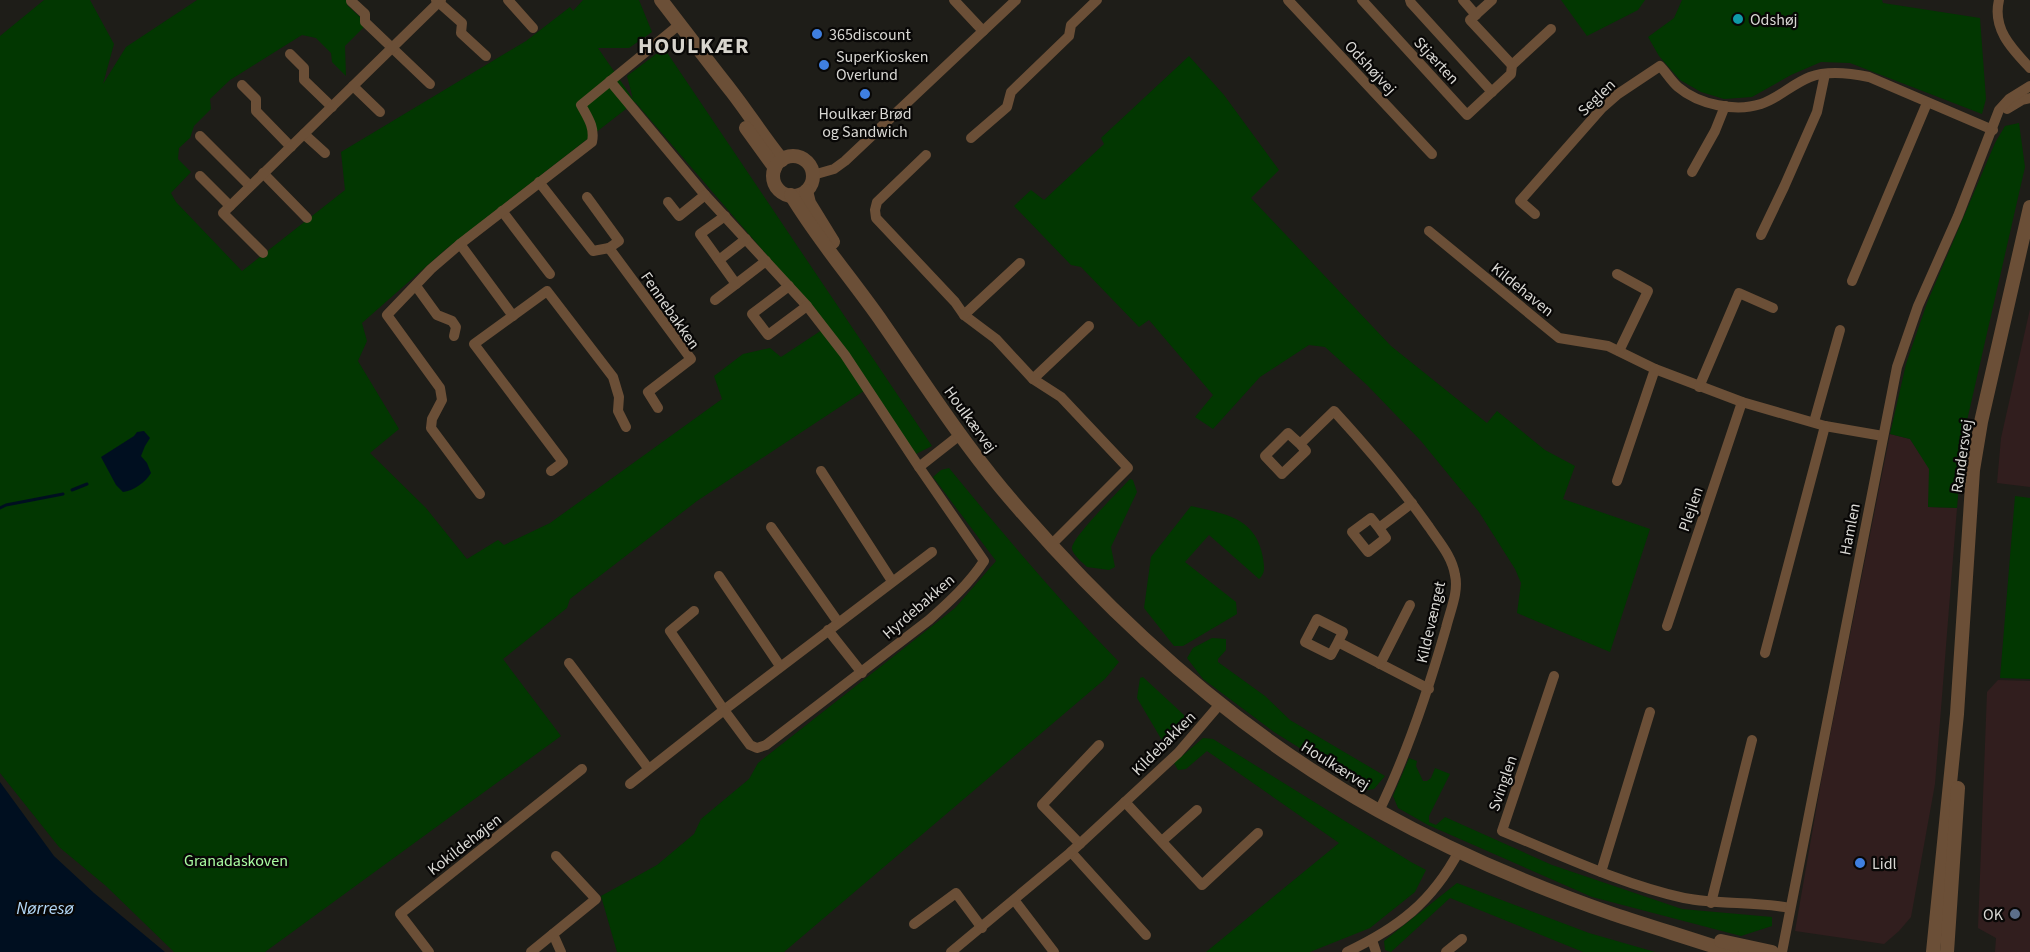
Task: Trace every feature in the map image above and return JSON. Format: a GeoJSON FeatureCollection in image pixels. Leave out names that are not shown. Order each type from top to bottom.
{"type":"FeatureCollection","features":[{"type":"Feature","properties":{"kind":"street"},"geometry":{"type":"LineString","coordinates":[[508,0],[533,28]]}},
{"type":"Feature","properties":{"kind":"street"},"geometry":{"type":"LineString","coordinates":[[661,0],[717,76],[732,92],[778,164]]}},
{"type":"Feature","properties":{"kind":"street"},"geometry":{"type":"LineString","coordinates":[[954,0],[983,31]]}},
{"type":"Feature","properties":{"kind":"street"},"geometry":{"type":"LineString","coordinates":[[813,175],[834,169],[845,161],[1016,0]]}},
{"type":"Feature","properties":{"kind":"street"},"geometry":{"type":"LineString","coordinates":[[971,138],[1007,107],[1011,92],[1069,36],[1071,25],[1097,0]]}},
{"type":"Feature","properties":{"kind":"street","name":"Odshøjvej"},"geometry":{"type":"LineString","coordinates":[[1288,0],[1432,154]]}},
{"type":"Feature","properties":{"kind":"street","name":"Stjærten"},"geometry":{"type":"LineString","coordinates":[[1362,0],[1467,115],[1511,74],[1512,65],[1551,29]]}},
{"type":"Feature","properties":{"kind":"street","name":"Stjærten"},"geometry":{"type":"LineString","coordinates":[[1410,0],[1492,92]]}},
{"type":"Feature","properties":{"kind":"street"},"geometry":{"type":"LineString","coordinates":[[1463,0],[1476,15]]}},
{"type":"Feature","properties":{"kind":"street"},"geometry":{"type":"LineString","coordinates":[[1492,0],[1470,20],[1512,65]]}},
{"type":"Feature","properties":{"kind":"street"},"geometry":{"type":"LineString","coordinates":[[1999,0],[1998,25],[2002,34],[2030,68]]}},
{"type":"Feature","properties":{"kind":"street"},"geometry":{"type":"LineString","coordinates":[[351,1],[365,14],[365,21],[430,84]]}},
{"type":"Feature","properties":{"kind":"street"},"geometry":{"type":"LineString","coordinates":[[263,253],[223,213],[439,1],[462,23],[461,33],[486,56]]}},
{"type":"Feature","properties":{"kind":"street"},"geometry":{"type":"LineString","coordinates":[[480,494],[431,428],[432,419],[442,400],[440,388],[387,315],[460,244],[592,141],[594,133],[591,122],[581,105],[680,24]]}},
{"type":"Feature","properties":{"kind":"street"},"geometry":{"type":"LineString","coordinates":[[2010,45],[2030,57]]}},
{"type":"Feature","properties":{"kind":"street"},"geometry":{"type":"LineString","coordinates":[[290,54],[304,68],[304,80],[332,107]]}},
{"type":"Feature","properties":{"kind":"street","name":"Seglen"},"geometry":{"type":"LineString","coordinates":[[1535,214],[1520,201],[1602,108],[1617,94],[1660,66],[1678,87],[1709,103],[1743,107],[1760,104],[1811,77],[1852,73],[1869,77],[1927,103],[1993,128]]}},
{"type":"Feature","properties":{"kind":"street"},"geometry":{"type":"LineString","coordinates":[[1761,235],[1817,112],[1825,74]]}},
{"type":"Feature","properties":{"kind":"street"},"geometry":{"type":"LineString","coordinates":[[610,81],[705,195],[746,239],[789,286],[807,306],[768,335],[752,314],[789,286]]}},
{"type":"Feature","properties":{"kind":"street"},"geometry":{"type":"LineString","coordinates":[[242,86],[256,99],[256,111],[291,147]]}},
{"type":"Feature","properties":{"kind":"street"},"geometry":{"type":"LineString","coordinates":[[353,86],[380,112]]}},
{"type":"Feature","properties":{"kind":"street","name":"Hamlen"},"geometry":{"type":"LineString","coordinates":[[1782,952],[1897,368],[1918,306],[1959,216],[1999,110],[2009,99],[2030,86]]}},
{"type":"Feature","properties":{"kind":"street","name":"Hamlen"},"geometry":{"type":"LineString","coordinates":[[1993,128],[2003,113],[2013,104],[2030,98]]}},
{"type":"Feature","properties":{"kind":"street"},"geometry":{"type":"LineString","coordinates":[[1852,281],[1927,103]]}},
{"type":"Feature","properties":{"kind":"street"},"geometry":{"type":"LineString","coordinates":[[1692,172],[1715,131],[1725,106]]}},
{"type":"Feature","properties":{"kind":"street"},"geometry":{"type":"LineString","coordinates":[[304,134],[325,153]]}},
{"type":"Feature","properties":{"kind":"street"},"geometry":{"type":"LineString","coordinates":[[200,136],[250,186]]}},
{"type":"Feature","properties":{"kind":"street"},"geometry":{"type":"LineString","coordinates":[[926,155],[877,202],[876,218],[955,302],[964,315],[996,339],[1033,379],[1061,397],[1128,468],[1052,544]]}},
{"type":"Feature","properties":{"kind":"street"},"geometry":{"type":"LineString","coordinates":[[789,156],[800,157],[808,163],[813,175],[806,191],[791,195],[783,193],[776,186],[773,177],[778,164],[789,156]]}},
{"type":"Feature","properties":{"kind":"street"},"geometry":{"type":"LineString","coordinates":[[263,173],[307,218]]}},
{"type":"Feature","properties":{"kind":"street"},"geometry":{"type":"LineString","coordinates":[[200,176],[230,206]]}},
{"type":"Feature","properties":{"kind":"street"},"geometry":{"type":"LineString","coordinates":[[539,182],[592,251],[609,248],[619,241],[587,197]]}},
{"type":"Feature","properties":{"kind":"street","name":"Houlkærvej"},"geometry":{"type":"LineString","coordinates":[[806,191],[817,218],[871,307]]}},
{"type":"Feature","properties":{"kind":"street"},"geometry":{"type":"LineString","coordinates":[[668,202],[679,216],[705,195]]}},
{"type":"Feature","properties":{"kind":"street","name":"Houlkærvej"},"geometry":{"type":"LineString","coordinates":[[791,195],[846,276],[871,307],[1001,488],[1107,604],[1220,704],[1278,747],[1379,811],[1459,851],[1543,888],[1731,952]]}},
{"type":"Feature","properties":{"kind":"street","name":"Randersvej"},"geometry":{"type":"LineString","coordinates":[[1933,952],[1957,714],[1973,470],[1981,422],[2030,207]]}},
{"type":"Feature","properties":{"kind":"street"},"geometry":{"type":"LineString","coordinates":[[502,211],[550,274]]}},
{"type":"Feature","properties":{"kind":"street"},"geometry":{"type":"LineString","coordinates":[[724,216],[700,234],[736,284]]}},
{"type":"Feature","properties":{"kind":"street","name":"Kildehaven"},"geometry":{"type":"LineString","coordinates":[[1429,231],[1559,338],[1608,346],[1619,351]]}},
{"type":"Feature","properties":{"kind":"street"},"geometry":{"type":"LineString","coordinates":[[719,260],[746,239]]}},
{"type":"Feature","properties":{"kind":"street"},"geometry":{"type":"LineString","coordinates":[[460,244],[513,316]]}},
{"type":"Feature","properties":{"kind":"street","name":"Fennebakken"},"geometry":{"type":"LineString","coordinates":[[609,248],[691,359],[648,392],[658,408]]}},
{"type":"Feature","properties":{"kind":"street"},"geometry":{"type":"LineString","coordinates":[[715,300],[766,261]]}},
{"type":"Feature","properties":{"kind":"street"},"geometry":{"type":"LineString","coordinates":[[964,315],[1020,263]]}},
{"type":"Feature","properties":{"kind":"street"},"geometry":{"type":"LineString","coordinates":[[1617,274],[1648,291],[1619,351],[1655,369],[1742,402],[1825,426],[1883,436]]}},
{"type":"Feature","properties":{"kind":"street"},"geometry":{"type":"LineString","coordinates":[[416,286],[437,315],[452,321],[456,327],[454,336]]}},
{"type":"Feature","properties":{"kind":"street"},"geometry":{"type":"LineString","coordinates":[[551,471],[563,462],[474,344],[547,291],[613,376],[619,397],[618,411],[626,426]]}},
{"type":"Feature","properties":{"kind":"street"},"geometry":{"type":"LineString","coordinates":[[1699,387],[1739,293],[1773,308]]}},
{"type":"Feature","properties":{"kind":"street","name":"Hyrdebakken"},"geometry":{"type":"LineString","coordinates":[[694,611],[670,631],[750,745],[757,748],[766,745],[936,615],[977,572],[984,561],[846,356],[807,306]]}},
{"type":"Feature","properties":{"kind":"street"},"geometry":{"type":"LineString","coordinates":[[1033,379],[1089,326]]}},
{"type":"Feature","properties":{"kind":"street"},"geometry":{"type":"LineString","coordinates":[[1814,422],[1840,330]]}},
{"type":"Feature","properties":{"kind":"street"},"geometry":{"type":"LineString","coordinates":[[1617,481],[1655,369]]}},
{"type":"Feature","properties":{"kind":"street","name":"Plejlen"},"geometry":{"type":"LineString","coordinates":[[1666,626],[1742,402]]}},
{"type":"Feature","properties":{"kind":"street","name":"Kildevænget"},"geometry":{"type":"LineString","coordinates":[[1300,444],[1334,411],[1368,447],[1412,503],[1449,556],[1456,579],[1455,594],[1429,689],[1398,772],[1379,811]]}},
{"type":"Feature","properties":{"kind":"street"},"geometry":{"type":"LineString","coordinates":[[1765,653],[1825,426]]}},
{"type":"Feature","properties":{"kind":"street"},"geometry":{"type":"LineString","coordinates":[[919,467],[961,434]]}},
{"type":"Feature","properties":{"kind":"street"},"geometry":{"type":"LineString","coordinates":[[821,471],[892,581]]}},
{"type":"Feature","properties":{"kind":"street"},"geometry":{"type":"LineString","coordinates":[[1379,528],[1412,503]]}},
{"type":"Feature","properties":{"kind":"street"},"geometry":{"type":"LineString","coordinates":[[771,527],[838,622]]}},
{"type":"Feature","properties":{"kind":"street","name":"Hyrdebakken"},"geometry":{"type":"LineString","coordinates":[[630,784],[780,666],[932,552]]}},
{"type":"Feature","properties":{"kind":"street"},"geometry":{"type":"LineString","coordinates":[[719,576],[780,666]]}},
{"type":"Feature","properties":{"kind":"street","name":"Kildevænget"},"geometry":{"type":"LineString","coordinates":[[1380,664],[1410,605]]}},
{"type":"Feature","properties":{"kind":"street"},"geometry":{"type":"LineString","coordinates":[[828,630],[862,672]]}},
{"type":"Feature","properties":{"kind":"street","name":"Kildevænget"},"geometry":{"type":"LineString","coordinates":[[1338,642],[1429,689]]}},
{"type":"Feature","properties":{"kind":"street"},"geometry":{"type":"LineString","coordinates":[[569,663],[648,768]]}},
{"type":"Feature","properties":{"kind":"street","name":"Svinglen"},"geometry":{"type":"LineString","coordinates":[[1554,676],[1502,831],[1601,872],[1646,887],[1711,903],[1778,905],[1790,908]]}},
{"type":"Feature","properties":{"kind":"street","name":"Kildebakken"},"geometry":{"type":"LineString","coordinates":[[951,952],[1076,848],[1178,753],[1220,704]]}},
{"type":"Feature","properties":{"kind":"street"},"geometry":{"type":"LineString","coordinates":[[1601,872],[1650,712]]}},
{"type":"Feature","properties":{"kind":"street","name":"Randersvej"},"geometry":{"type":"LineString","coordinates":[[1947,952],[1957,805],[1957,714]]}},
{"type":"Feature","properties":{"kind":"street"},"geometry":{"type":"LineString","coordinates":[[1711,903],[1752,740]]}},
{"type":"Feature","properties":{"kind":"street"},"geometry":{"type":"LineString","coordinates":[[1099,745],[1042,805],[1146,935]]}},
{"type":"Feature","properties":{"kind":"street","name":"Kokildehøjen"},"geometry":{"type":"LineString","coordinates":[[428,952],[400,914],[582,769]]}},
{"type":"Feature","properties":{"kind":"street"},"geometry":{"type":"LineString","coordinates":[[1125,802],[1202,885],[1258,833]]}},
{"type":"Feature","properties":{"kind":"street"},"geometry":{"type":"LineString","coordinates":[[1162,841],[1197,810]]}},
{"type":"Feature","properties":{"kind":"street"},"geometry":{"type":"LineString","coordinates":[[1347,952],[1397,926],[1419,907],[1450,869],[1459,851]]}},
{"type":"Feature","properties":{"kind":"street"},"geometry":{"type":"LineString","coordinates":[[531,952],[596,899],[556,856]]}},
{"type":"Feature","properties":{"kind":"street"},"geometry":{"type":"LineString","coordinates":[[914,924],[956,893],[982,928]]}},
{"type":"Feature","properties":{"kind":"street"},"geometry":{"type":"LineString","coordinates":[[1015,900],[1054,952]]}},
{"type":"Feature","properties":{"kind":"street","name":"Houlkærvej"},"geometry":{"type":"LineString","coordinates":[[1657,928],[1772,952]]}},
{"type":"Feature","properties":{"kind":"street"},"geometry":{"type":"LineString","coordinates":[[553,934],[561,952]]}},
{"type":"Feature","properties":{"kind":"street"},"geometry":{"type":"LineString","coordinates":[[1446,952],[1462,939]]}},
{"type":"Feature","properties":{"kind":"street"},"geometry":{"type":"LineString","coordinates":[[1372,940],[1376,952]]}},
{"type":"Feature","properties":{"kind":"shaded area"},"geometry":{"type":"Polygon","coordinates":[[[2030,309],[2030,487],[1997,483],[2001,438],[2030,309]]]}},
{"type":"Feature","properties":{"kind":"shaded area"},"geometry":{"type":"Polygon","coordinates":[[[1890,434],[1910,439],[1930,469],[1929,507],[1957,508],[1935,784],[1911,917],[1884,944],[1795,931],[1822,776],[1890,434]]]}},
{"type":"Feature","properties":{"kind":"shaded area"},"geometry":{"type":"Polygon","coordinates":[[[1998,680],[2030,681],[2030,952],[1995,952],[1996,938],[1978,928],[1987,692],[1998,680]]]}},
{"type":"Feature","properties":{"kind":"green space","name":"Granadaskoven"},"geometry":{"type":"Polygon","coordinates":[[[44,0],[90,0],[114,44],[103,84],[126,47],[197,0],[347,0],[347,5],[362,19],[364,27],[345,46],[346,76],[332,62],[331,53],[316,38],[302,35],[230,80],[210,99],[211,109],[194,126],[190,138],[179,148],[178,159],[191,172],[171,193],[176,202],[242,271],[345,190],[341,152],[526,41],[570,7],[573,11],[583,0],[639,0],[652,32],[629,48],[598,48],[633,99],[627,76],[664,48],[932,446],[916,454],[870,387],[697,501],[570,599],[567,608],[503,659],[561,736],[265,952],[174,952],[106,886],[59,847],[0,773],[0,36],[44,0]],[[635,102],[446,249],[362,323],[367,341],[358,361],[399,429],[370,453],[426,508],[467,559],[498,540],[504,545],[550,523],[722,399],[714,376],[743,354],[770,348],[781,357],[828,326],[635,102]]]}},
{"type":"Feature","properties":{"kind":"green space"},"geometry":{"type":"Polygon","coordinates":[[[1561,0],[1645,0],[1638,10],[1587,36],[1561,0]]]}},
{"type":"Feature","properties":{"kind":"green space"},"geometry":{"type":"Polygon","coordinates":[[[1682,0],[1882,0],[1883,3],[1980,18],[1986,99],[1982,114],[1850,63],[1821,62],[1791,75],[1752,97],[1724,99],[1701,92],[1680,80],[1659,56],[1648,37],[1674,18],[1682,0]]]}},
{"type":"Feature","properties":{"kind":"green space"},"geometry":{"type":"Polygon","coordinates":[[[1189,56],[1224,95],[1279,170],[1251,198],[1391,346],[1487,423],[1497,411],[1545,450],[1575,466],[1563,499],[1650,529],[1610,652],[1517,613],[1521,583],[1515,569],[1479,512],[1421,441],[1367,385],[1325,347],[1309,345],[1260,377],[1213,429],[1195,417],[1213,395],[1149,320],[1139,327],[1081,267],[1071,265],[1014,206],[1031,190],[1044,200],[1104,144],[1101,138],[1189,56]]]}},
{"type":"Feature","properties":{"kind":"green space"},"geometry":{"type":"Polygon","coordinates":[[[2019,123],[2025,167],[1963,438],[1957,508],[1928,507],[1929,469],[1910,439],[1890,434],[1906,364],[1927,303],[1995,143],[2005,126],[2019,123]]]}},
{"type":"Feature","properties":{"kind":"green space"},"geometry":{"type":"Polygon","coordinates":[[[949,468],[1032,567],[1119,662],[1105,679],[784,952],[617,952],[601,896],[657,865],[694,834],[701,819],[749,779],[758,763],[955,608],[996,561],[933,477],[941,470],[949,468]]]}},
{"type":"Feature","properties":{"kind":"green space"},"geometry":{"type":"Polygon","coordinates":[[[1130,479],[1133,480],[1137,492],[1111,547],[1115,567],[1109,570],[1087,567],[1073,551],[1074,544],[1087,525],[1130,479]]]}},
{"type":"Feature","properties":{"kind":"green space"},"geometry":{"type":"Polygon","coordinates":[[[2015,496],[2030,498],[2030,679],[2000,678],[2015,496]]]}},
{"type":"Feature","properties":{"kind":"green space"},"geometry":{"type":"Polygon","coordinates":[[[1191,506],[1227,515],[1246,526],[1254,534],[1259,544],[1264,569],[1259,579],[1209,535],[1185,562],[1236,602],[1237,614],[1183,646],[1174,646],[1144,608],[1151,557],[1191,506]]]}},
{"type":"Feature","properties":{"kind":"green space"},"geometry":{"type":"Polygon","coordinates":[[[1212,638],[1226,639],[1226,650],[1218,662],[1265,696],[1290,720],[1385,776],[1374,789],[1367,790],[1274,732],[1203,679],[1187,658],[1193,648],[1212,638]]]}},
{"type":"Feature","properties":{"kind":"green space"},"geometry":{"type":"Polygon","coordinates":[[[1143,677],[1184,715],[1184,722],[1172,738],[1163,742],[1137,698],[1140,678],[1143,677]]]}},
{"type":"Feature","properties":{"kind":"green space"},"geometry":{"type":"Polygon","coordinates":[[[1203,738],[1213,739],[1426,870],[1415,892],[1370,928],[1310,952],[1206,952],[1339,843],[1207,751],[1186,769],[1178,770],[1174,763],[1203,738]]]}},
{"type":"Feature","properties":{"kind":"green space"},"geometry":{"type":"Polygon","coordinates":[[[1409,758],[1417,761],[1416,766],[1423,781],[1431,778],[1435,768],[1450,774],[1429,816],[1429,822],[1436,825],[1445,817],[1552,865],[1682,909],[1772,917],[1772,926],[1741,936],[1592,897],[1428,825],[1398,808],[1393,796],[1409,758]]]}},
{"type":"Feature","properties":{"kind":"green space"},"geometry":{"type":"Polygon","coordinates":[[[1457,883],[1589,933],[1655,952],[1583,952],[1450,898],[1391,952],[1385,950],[1384,941],[1457,883]]]}},
{"type":"Feature","properties":{"kind":"water"},"geometry":{"type":"Polygon","coordinates":[[[144,431],[150,438],[141,456],[151,473],[139,485],[123,492],[116,485],[101,457],[137,432],[144,431]]]}},
{"type":"Feature","properties":{"kind":"water","name":"Nørresø"},"geometry":{"type":"Polygon","coordinates":[[[0,782],[54,856],[94,893],[165,952],[0,952],[0,782]]]}},
{"type":"Feature","properties":{"kind":"waterway"},"geometry":{"type":"LineString","coordinates":[[72,490],[87,484]]}},
{"type":"Feature","properties":{"kind":"waterway"},"geometry":{"type":"LineString","coordinates":[[0,508],[63,494]]}},
{"type":"Feature","properties":{"kind":"place","name":"Odshøj"},"geometry":{"type":"Point","coordinates":[1738,19]}},
{"type":"Feature","properties":{"kind":"place","name":"365discount"},"geometry":{"type":"Point","coordinates":[817,34]}},
{"type":"Feature","properties":{"kind":"place","name":"SuperKiosken Overlund"},"geometry":{"type":"Point","coordinates":[824,65]}},
{"type":"Feature","properties":{"kind":"place","name":"Houlkær Brød og Sandwich"},"geometry":{"type":"Point","coordinates":[865,94]}},
{"type":"Feature","properties":{"kind":"place","name":"Lidl"},"geometry":{"type":"Point","coordinates":[1860,863]}},
{"type":"Feature","properties":{"kind":"place","name":"OK"},"geometry":{"type":"Point","coordinates":[2015,914]}},
{"type":"Feature","properties":{"kind":"district","name":"HOULKÆR"},"geometry":{"type":"Point","coordinates":[694,45]}}]}
